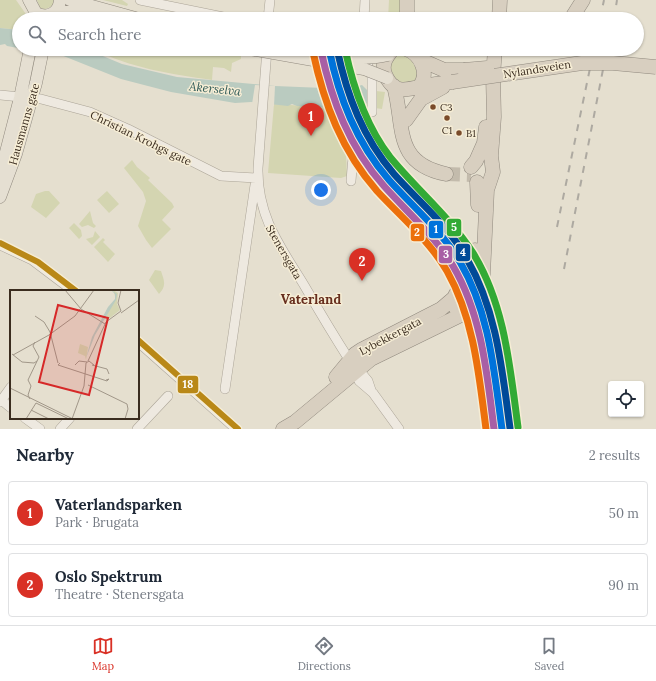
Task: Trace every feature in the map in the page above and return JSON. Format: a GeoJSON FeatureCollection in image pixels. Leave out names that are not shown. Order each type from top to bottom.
{"type":"FeatureCollection","features":[{"type":"Feature","properties":{"kind":"highway"},"geometry":{"type":"LineString","coordinates":[[407,0],[407,12]]}},
{"type":"Feature","properties":{"kind":"highway"},"geometry":{"type":"LineString","coordinates":[[491,0],[495,12]]}},
{"type":"Feature","properties":{"kind":"highway"},"geometry":{"type":"LineString","coordinates":[[498,12],[500,0]]}},
{"type":"Feature","properties":{"kind":"highway"},"geometry":{"type":"LineString","coordinates":[[575,12],[583,0]]}},
{"type":"Feature","properties":{"kind":"highway"},"geometry":{"type":"LineString","coordinates":[[582,12],[583,0]]}},
{"type":"Feature","properties":{"kind":"highway"},"geometry":{"type":"LineString","coordinates":[[389,56],[383,68],[391,82],[399,108],[402,135],[408,151],[437,169]]}},
{"type":"Feature","properties":{"kind":"highway","name":"Nylandsveien"},"geometry":{"type":"LineString","coordinates":[[415,56],[425,76],[416,88]]}},
{"type":"Feature","properties":{"kind":"highway","name":"Nylandsveien"},"geometry":{"type":"LineString","coordinates":[[419,56],[444,70],[459,70],[491,68],[561,56]]}},
{"type":"Feature","properties":{"kind":"highway"},"geometry":{"type":"LineString","coordinates":[[488,56],[486,129],[484,143],[475,171],[475,264],[465,287],[457,293],[455,297],[457,308],[466,314],[476,312],[480,300],[483,274],[475,171],[485,160],[491,165],[494,117],[499,82],[501,56]]}},
{"type":"Feature","properties":{"kind":"highway"},"geometry":{"type":"LineString","coordinates":[[494,117],[493,76],[495,56]]}},
{"type":"Feature","properties":{"kind":"highway","name":"Nylandsveien"},"geometry":{"type":"LineString","coordinates":[[634,56],[656,58]]}},
{"type":"Feature","properties":{"kind":"highway","name":"Nylandsveien"},"geometry":{"type":"LineString","coordinates":[[391,82],[404,90],[582,63],[613,63],[656,67]]}},
{"type":"Feature","properties":{"kind":"highway"},"geometry":{"type":"LineString","coordinates":[[406,120],[421,99],[452,82]]}},
{"type":"Feature","properties":{"kind":"highway"},"geometry":{"type":"LineString","coordinates":[[402,135],[407,111],[416,88]]}},
{"type":"Feature","properties":{"kind":"highway"},"geometry":{"type":"LineString","coordinates":[[465,287],[473,288],[480,300]]}},
{"type":"Feature","properties":{"kind":"highway","name":"Lybekkergata"},"geometry":{"type":"LineString","coordinates":[[354,367],[361,350],[441,309],[455,297]]}},
{"type":"Feature","properties":{"kind":"highway","name":"Lybekkergata"},"geometry":{"type":"LineString","coordinates":[[283,429],[295,422],[318,402],[354,367],[466,314]]}},
{"type":"Feature","properties":{"kind":"main road"},"geometry":{"type":"LineString","coordinates":[[55,12],[59,7],[60,0]]}},
{"type":"Feature","properties":{"kind":"main road"},"geometry":{"type":"LineString","coordinates":[[70,0],[114,12]]}},
{"type":"Feature","properties":{"kind":"main road","name":"Hausmanns gate"},"geometry":{"type":"LineString","coordinates":[[0,197],[16,154],[26,98],[30,56]]}},
{"type":"Feature","properties":{"kind":"main road","name":"Hausmanns gate"},"geometry":{"type":"LineString","coordinates":[[0,176],[41,56]]}},
{"type":"Feature","properties":{"kind":"main road","name":"Nylandsveien"},"geometry":{"type":"LineString","coordinates":[[290,56],[364,69],[391,82]]}},
{"type":"Feature","properties":{"kind":"main road"},"geometry":{"type":"LineString","coordinates":[[344,56],[374,58],[379,56]]}},
{"type":"Feature","properties":{"kind":"street"},"geometry":{"type":"LineString","coordinates":[[140,0],[201,12]]}},
{"type":"Feature","properties":{"kind":"street"},"geometry":{"type":"LineString","coordinates":[[269,12],[270,0]]}},
{"type":"Feature","properties":{"kind":"street"},"geometry":{"type":"LineString","coordinates":[[364,12],[365,0]]}},
{"type":"Feature","properties":{"kind":"street"},"geometry":{"type":"LineString","coordinates":[[225,389],[257,178],[266,56]]}},
{"type":"Feature","properties":{"kind":"street"},"geometry":{"type":"LineString","coordinates":[[351,182],[352,158],[359,128],[364,113],[372,112],[372,77],[364,56]]}},
{"type":"Feature","properties":{"kind":"street","name":"Christian Krohgs gate"},"geometry":{"type":"LineString","coordinates":[[0,95],[26,98],[76,108],[107,119],[221,176],[257,178]]}},
{"type":"Feature","properties":{"kind":"street","name":"Stenersgata"},"geometry":{"type":"LineString","coordinates":[[257,178],[262,205],[270,230],[354,367],[359,381],[372,393],[399,429]]}},
{"type":"Feature","properties":{"kind":"street"},"geometry":{"type":"LineString","coordinates":[[0,245],[32,260],[72,290]]}},
{"type":"Feature","properties":{"kind":"street"},"geometry":{"type":"LineString","coordinates":[[480,300],[494,379],[506,394],[511,429]]}},
{"type":"Feature","properties":{"kind":"street"},"geometry":{"type":"LineString","coordinates":[[466,314],[478,333],[493,429]]}},
{"type":"Feature","properties":{"kind":"street"},"geometry":{"type":"LineString","coordinates":[[139,346],[236,429]]}},
{"type":"Feature","properties":{"kind":"street"},"geometry":{"type":"LineString","coordinates":[[10,388],[0,401],[10,407]]}},
{"type":"Feature","properties":{"kind":"street"},"geometry":{"type":"LineString","coordinates":[[137,429],[168,396]]}},
{"type":"Feature","properties":{"kind":"street"},"geometry":{"type":"LineString","coordinates":[[26,419],[40,429]]}},
{"type":"Feature","properties":{"kind":"street"},"geometry":{"type":"LineString","coordinates":[[60,429],[69,419]]}},
{"type":"Feature","properties":{"kind":"green space"},"geometry":{"type":"Polygon","coordinates":[[[0,0],[16,0],[24,12],[12,12],[12,29],[0,28],[0,0]]]}},
{"type":"Feature","properties":{"kind":"green space"},"geometry":{"type":"Polygon","coordinates":[[[37,0],[55,0],[53,6],[45,9],[40,8],[37,0]]]}},
{"type":"Feature","properties":{"kind":"green space"},"geometry":{"type":"Polygon","coordinates":[[[103,0],[122,0],[128,4],[127,6],[103,0]]]}},
{"type":"Feature","properties":{"kind":"green space"},"geometry":{"type":"Polygon","coordinates":[[[389,0],[400,0],[400,12],[388,12],[389,0]]]}},
{"type":"Feature","properties":{"kind":"green space"},"geometry":{"type":"Polygon","coordinates":[[[107,56],[241,56],[241,59],[232,63],[231,72],[224,68],[213,67],[212,80],[166,73],[107,56]]]}},
{"type":"Feature","properties":{"kind":"green space"},"geometry":{"type":"Polygon","coordinates":[[[398,56],[408,57],[415,65],[418,77],[412,84],[398,82],[393,75],[391,64],[392,60],[398,56]]]}},
{"type":"Feature","properties":{"kind":"green space"},"geometry":{"type":"Polygon","coordinates":[[[376,91],[385,92],[382,109],[375,108],[376,91]]]}},
{"type":"Feature","properties":{"kind":"green space"},"geometry":{"type":"Polygon","coordinates":[[[369,103],[369,110],[353,112],[350,153],[346,154],[347,176],[341,178],[268,173],[274,104],[339,108],[344,110],[344,114],[347,113],[347,108],[369,103]]]}},
{"type":"Feature","properties":{"kind":"green space"},"geometry":{"type":"Polygon","coordinates":[[[132,160],[137,167],[150,178],[148,180],[172,203],[174,207],[162,220],[171,229],[152,248],[138,226],[146,201],[143,192],[124,168],[132,160]]]}},
{"type":"Feature","properties":{"kind":"green space"},"geometry":{"type":"Polygon","coordinates":[[[49,191],[60,203],[46,218],[31,207],[36,194],[49,191]]]}},
{"type":"Feature","properties":{"kind":"green space"},"geometry":{"type":"Polygon","coordinates":[[[107,191],[119,204],[109,213],[97,200],[107,191]]]}},
{"type":"Feature","properties":{"kind":"green space"},"geometry":{"type":"Polygon","coordinates":[[[90,211],[93,223],[96,226],[94,228],[88,225],[82,227],[79,224],[90,211]]]}},
{"type":"Feature","properties":{"kind":"green space"},"geometry":{"type":"Polygon","coordinates":[[[74,223],[81,230],[82,236],[79,239],[69,228],[74,223]]]}},
{"type":"Feature","properties":{"kind":"green space"},"geometry":{"type":"Polygon","coordinates":[[[95,231],[100,237],[92,245],[86,239],[93,237],[95,231]]]}},
{"type":"Feature","properties":{"kind":"green space"},"geometry":{"type":"Polygon","coordinates":[[[103,238],[105,240],[103,242],[115,254],[108,262],[94,247],[103,238]]]}},
{"type":"Feature","properties":{"kind":"green space"},"geometry":{"type":"Polygon","coordinates":[[[155,270],[161,271],[164,280],[164,286],[159,294],[149,280],[155,270]]]}},
{"type":"Feature","properties":{"kind":"green space"},"geometry":{"type":"Polygon","coordinates":[[[465,293],[471,293],[476,298],[474,307],[471,309],[465,309],[460,304],[460,298],[465,293]]]}},
{"type":"Feature","properties":{"kind":"water"},"geometry":{"type":"Polygon","coordinates":[[[0,28],[12,29],[12,47],[5,44],[0,45],[0,28]]]}},
{"type":"Feature","properties":{"kind":"water","name":"Akerselva"},"geometry":{"type":"Polygon","coordinates":[[[64,56],[103,56],[122,64],[177,77],[275,86],[348,89],[362,85],[370,93],[369,103],[347,108],[347,114],[344,114],[344,110],[339,108],[297,106],[292,104],[288,106],[251,102],[235,103],[171,92],[121,79],[64,56]]]}},
{"type":"Feature","properties":{"kind":"water"},"geometry":{"type":"Polygon","coordinates":[[[355,164],[386,196],[385,197],[355,166],[355,164]]]}},
{"type":"Feature","properties":{"kind":"pier"},"geometry":{"type":"Polygon","coordinates":[[[255,85],[275,86],[274,106],[252,104],[255,85]]]}},
{"type":"Feature","properties":{"kind":"tunnel"},"geometry":{"type":"LineString","coordinates":[[446,174],[471,175]]}},
{"type":"Feature","properties":{"kind":"railway"},"geometry":{"type":"LineString","coordinates":[[601,12],[604,0]]}},
{"type":"Feature","properties":{"kind":"railway"},"geometry":{"type":"LineString","coordinates":[[615,12],[617,0]]}},
{"type":"Feature","properties":{"kind":"railway"},"geometry":{"type":"LineString","coordinates":[[557,227],[593,56]]}},
{"type":"Feature","properties":{"kind":"railway"},"geometry":{"type":"LineString","coordinates":[[564,269],[606,56]]}},
{"type":"Feature","properties":{"kind":"transit line","name":"3"},"geometry":{"type":"LineString","coordinates":[[322,56],[325,70],[344,123],[361,155],[384,186],[438,244],[453,266],[463,285],[471,304],[482,345],[494,429]]}},
{"type":"Feature","properties":{"kind":"transit line","name":"1"},"geometry":{"type":"LineString","coordinates":[[331,56],[338,85],[350,119],[367,150],[389,180],[445,240],[460,262],[470,281],[478,302],[489,343],[502,429]]}},
{"type":"Feature","properties":{"kind":"transit line","name":"4"},"geometry":{"type":"LineString","coordinates":[[339,56],[351,100],[373,146],[394,174],[452,236],[467,259],[477,279],[492,320],[497,341],[510,428]]}},
{"type":"Feature","properties":{"kind":"transit line","name":"5"},"geometry":{"type":"LineString","coordinates":[[347,56],[356,92],[367,119],[382,145],[400,169],[454,227],[473,253],[484,273],[499,315],[504,337],[509,360],[518,427]]}},
{"type":"Feature","properties":{"kind":"transit line","name":"18"},"geometry":{"type":"LineString","coordinates":[[0,243],[38,262],[75,290]]}},
{"type":"Feature","properties":{"kind":"transit line","name":"18"},"geometry":{"type":"LineString","coordinates":[[139,341],[238,429]]}},
{"type":"Feature","properties":{"kind":"metro line","name":"2"},"geometry":{"type":"LineString","coordinates":[[314,56],[329,108],[344,143],[354,160],[377,191],[432,249],[447,271],[456,289],[464,308],[474,348],[486,429]]}},
{"type":"Feature","properties":{"kind":"place","name":"C3"},"geometry":{"type":"Point","coordinates":[433,107]}},
{"type":"Feature","properties":{"kind":"place","name":"C1"},"geometry":{"type":"Point","coordinates":[447,118]}},
{"type":"Feature","properties":{"kind":"place","name":"B1"},"geometry":{"type":"Point","coordinates":[459,133]}},
{"type":"Feature","properties":{"kind":"place","name":"Vaterlandsparken"},"geometry":{"type":"Point","coordinates":[311,136]}},
{"type":"Feature","properties":{"kind":"place","name":"Oslo Spektrum"},"geometry":{"type":"Point","coordinates":[362,281]}},
{"type":"Feature","properties":{"kind":"district","name":"Vaterland"},"geometry":{"type":"Point","coordinates":[311,299]}}]}
